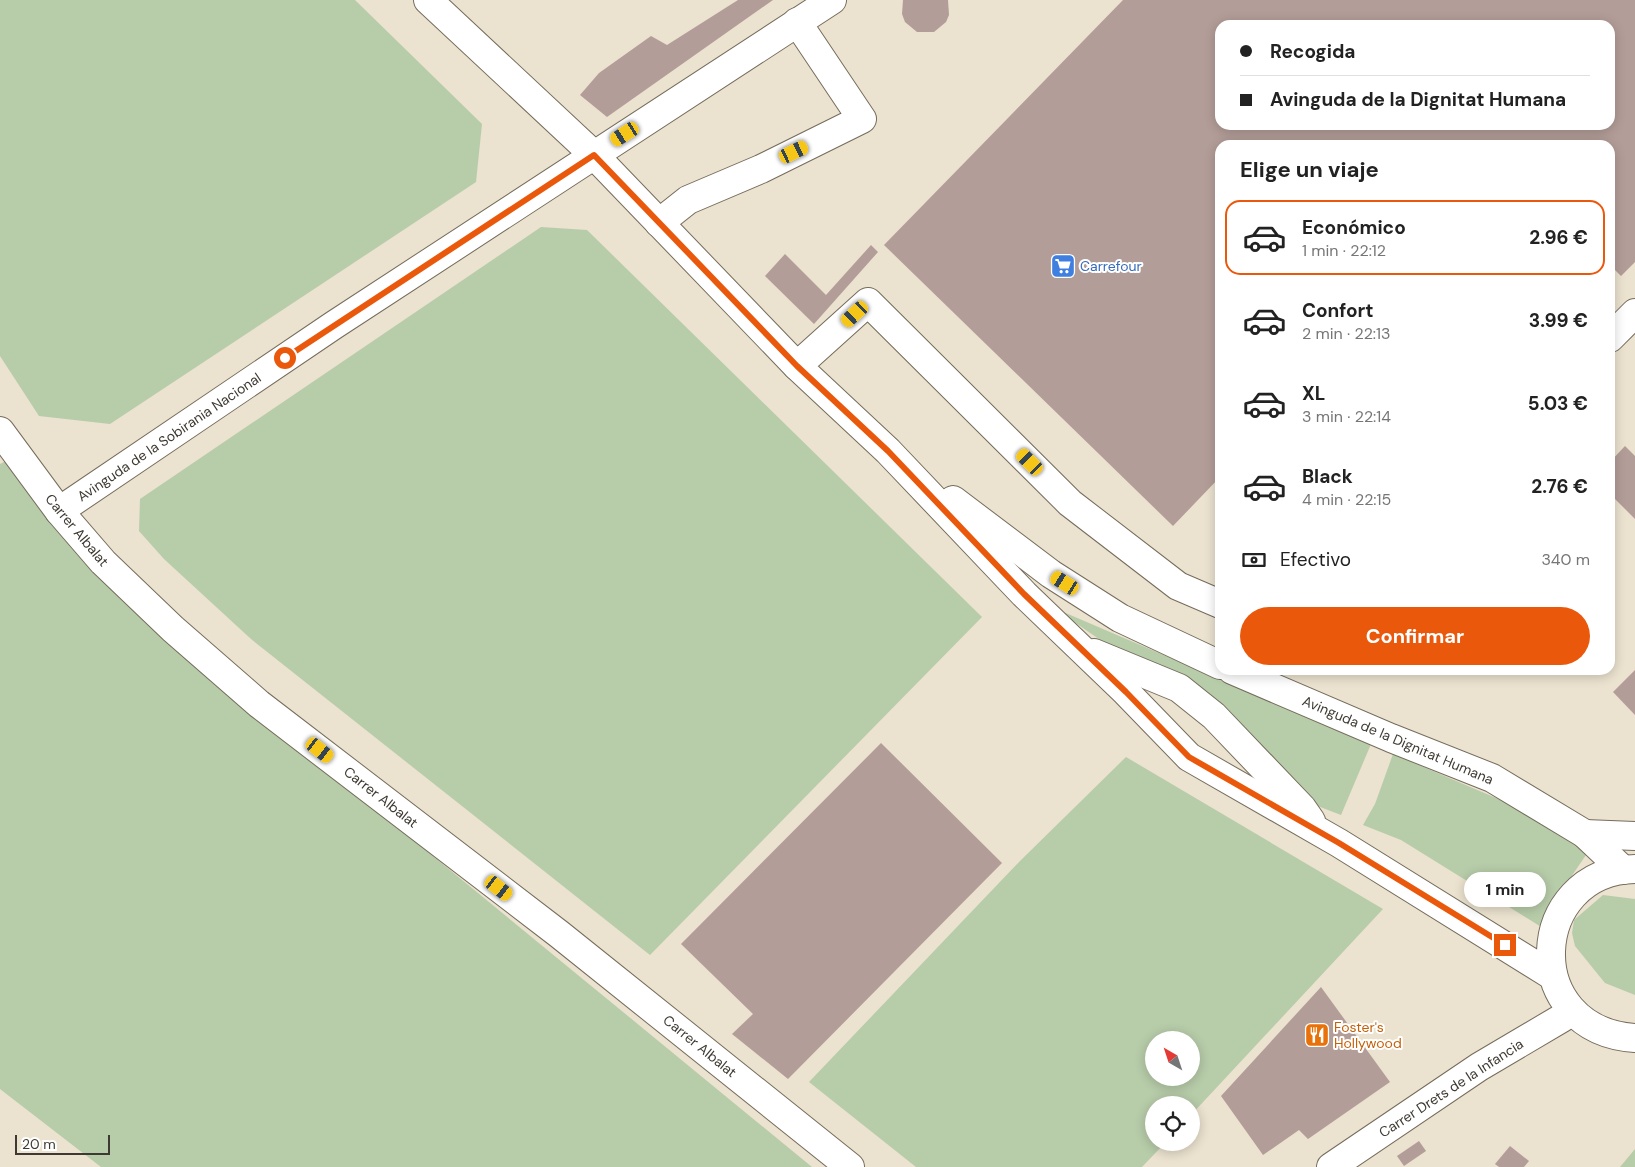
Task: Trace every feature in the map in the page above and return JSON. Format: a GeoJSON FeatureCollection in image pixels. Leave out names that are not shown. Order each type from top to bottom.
{"type":"FeatureCollection","features":[{"type":"Feature","properties":{"kind":"street"},"geometry":{"type":"LineString","coordinates":[[428,0],[594,155],[797,366],[888,451],[1024,594],[1126,692],[1189,757],[1318,833],[1339,843],[1553,976]]}},
{"type":"Feature","properties":{"kind":"street","name":"Avinguda de la Sobirania Nacional"},"geometry":{"type":"LineString","coordinates":[[58,511],[334,325],[832,0]]}},
{"type":"Feature","properties":{"kind":"street"},"geometry":{"type":"LineString","coordinates":[[659,223],[688,200],[760,169],[862,119],[797,22]]}},
{"type":"Feature","properties":{"kind":"street"},"geometry":{"type":"LineString","coordinates":[[797,366],[868,302],[1070,502],[1178,586],[1215,602]]}},
{"type":"Feature","properties":{"kind":"street"},"geometry":{"type":"LineString","coordinates":[[1615,333],[1635,313]]}},
{"type":"Feature","properties":{"kind":"street","name":"Carrer Albalat"},"geometry":{"type":"LineString","coordinates":[[0,431],[58,511],[138,597],[259,704],[559,934],[850,1167]]}},
{"type":"Feature","properties":{"kind":"street"},"geometry":{"type":"LineString","coordinates":[[888,451],[1051,574],[1120,618],[1215,663]]}},
{"type":"Feature","properties":{"kind":"street"},"geometry":{"type":"LineString","coordinates":[[1079,647],[1180,688],[1214,716],[1302,808],[1318,833]]}},
{"type":"Feature","properties":{"kind":"street","name":"Avinguda de la Dignitat Humana"},"geometry":{"type":"LineString","coordinates":[[1244,675],[1391,738],[1492,778],[1585,834],[1629,870]]}},
{"type":"Feature","properties":{"kind":"street","name":"Avinguda de la Dignitat Humana"},"geometry":{"type":"LineString","coordinates":[[1585,834],[1635,836]]}},
{"type":"Feature","properties":{"kind":"street"},"geometry":{"type":"LineString","coordinates":[[1629,870],[1596,879],[1573,896],[1557,920],[1550,947],[1553,976],[1560,994],[1571,1010],[1592,1027],[1616,1037],[1635,1038]]}},
{"type":"Feature","properties":{"kind":"street","name":"Carrer Drets de la Infancia"},"geometry":{"type":"LineString","coordinates":[[1331,1167],[1479,1067],[1562,1018],[1571,1010]]}},
{"type":"Feature","properties":{"kind":"street","name":"Carrer Albalat"},"geometry":{"type":"LineString","coordinates":[[798,1125],[844,1167]]}},
{"type":"Feature","properties":{"kind":"green space"},"geometry":{"type":"Polygon","coordinates":[[[0,0],[355,0],[482,124],[476,182],[110,424],[39,416],[0,356],[0,0]]]}},
{"type":"Feature","properties":{"kind":"green space"},"geometry":{"type":"Polygon","coordinates":[[[541,227],[587,230],[982,617],[650,955],[251,639],[164,559],[139,531],[140,499],[541,227]]]}},
{"type":"Feature","properties":{"kind":"green space"},"geometry":{"type":"Polygon","coordinates":[[[6,461],[211,674],[812,1167],[101,1167],[0,1089],[0,464],[6,461]]]}},
{"type":"Feature","properties":{"kind":"green space"},"geometry":{"type":"Polygon","coordinates":[[[1054,608],[1371,744],[1341,815],[1315,805],[1258,749],[1054,608]]]}},
{"type":"Feature","properties":{"kind":"green space"},"geometry":{"type":"Polygon","coordinates":[[[1393,754],[1550,821],[1581,844],[1586,855],[1558,896],[1543,928],[1401,840],[1363,825],[1375,804],[1393,754]]]}},
{"type":"Feature","properties":{"kind":"green space"},"geometry":{"type":"Polygon","coordinates":[[[1126,757],[1383,909],[1200,1105],[1200,1096],[1145,1096],[1145,1151],[1157,1151],[1142,1167],[916,1167],[809,1082],[1020,861],[1126,757]]]}},
{"type":"Feature","properties":{"kind":"green space"},"geometry":{"type":"Polygon","coordinates":[[[1603,895],[1635,899],[1635,995],[1605,983],[1575,946],[1572,933],[1574,920],[1603,895]]]}},
{"type":"Feature","properties":{"kind":"green space"},"geometry":{"type":"Polygon","coordinates":[[[1635,1149],[1635,1167],[1620,1167],[1635,1149]]]}},
{"type":"Feature","properties":{"kind":"building"},"geometry":{"type":"Polygon","coordinates":[[[738,0],[773,0],[607,117],[580,95],[599,73],[651,36],[667,45],[738,0]]]}},
{"type":"Feature","properties":{"kind":"building"},"geometry":{"type":"Polygon","coordinates":[[[903,0],[948,0],[949,15],[946,22],[934,32],[917,32],[905,22],[902,14],[903,0]]]}},
{"type":"Feature","properties":{"kind":"building","name":"Carrefour"},"geometry":{"type":"Polygon","coordinates":[[[1123,0],[1635,0],[1635,262],[1621,276],[1615,270],[1615,140],[1215,140],[1215,482],[1173,526],[884,245],[1123,0]]]}},
{"type":"Feature","properties":{"kind":"building"},"geometry":{"type":"Polygon","coordinates":[[[871,245],[878,252],[814,324],[765,276],[785,254],[826,295],[871,245]]]}},
{"type":"Feature","properties":{"kind":"building"},"geometry":{"type":"Polygon","coordinates":[[[1625,446],[1635,456],[1635,519],[1615,499],[1615,457],[1625,446]]]}},
{"type":"Feature","properties":{"kind":"building"},"geometry":{"type":"Polygon","coordinates":[[[1635,670],[1635,715],[1613,692],[1635,670]]]}},
{"type":"Feature","properties":{"kind":"building"},"geometry":{"type":"Polygon","coordinates":[[[881,743],[1002,863],[788,1079],[732,1034],[753,1014],[681,944],[881,743]]]}},
{"type":"Feature","properties":{"kind":"building","name":"Foster's Hollywood"},"geometry":{"type":"Polygon","coordinates":[[[1321,987],[1390,1082],[1308,1139],[1299,1130],[1263,1155],[1221,1096],[1321,987]]]}},
{"type":"Feature","properties":{"kind":"building"},"geometry":{"type":"Polygon","coordinates":[[[1419,1141],[1426,1151],[1404,1166],[1397,1156],[1419,1141]]]}},
{"type":"Feature","properties":{"kind":"building"},"geometry":{"type":"Polygon","coordinates":[[[1510,1146],[1529,1161],[1524,1167],[1499,1167],[1495,1164],[1510,1146]]]}},
{"type":"Feature","properties":{"kind":"place","name":"Carrefour"},"geometry":{"type":"Point","coordinates":[1063,266]}},
{"type":"Feature","properties":{"kind":"place","name":"Foster's Hollywood"},"geometry":{"type":"Point","coordinates":[1317,1035]}},
{"type":"Feature","properties":{"kind":"route"},"geometry":{"type":"LineString","coordinates":[[285,358],[594,155],[797,366],[888,451],[1024,594],[1126,692],[1189,757],[1318,833],[1339,843],[1505,945]]}}]}
